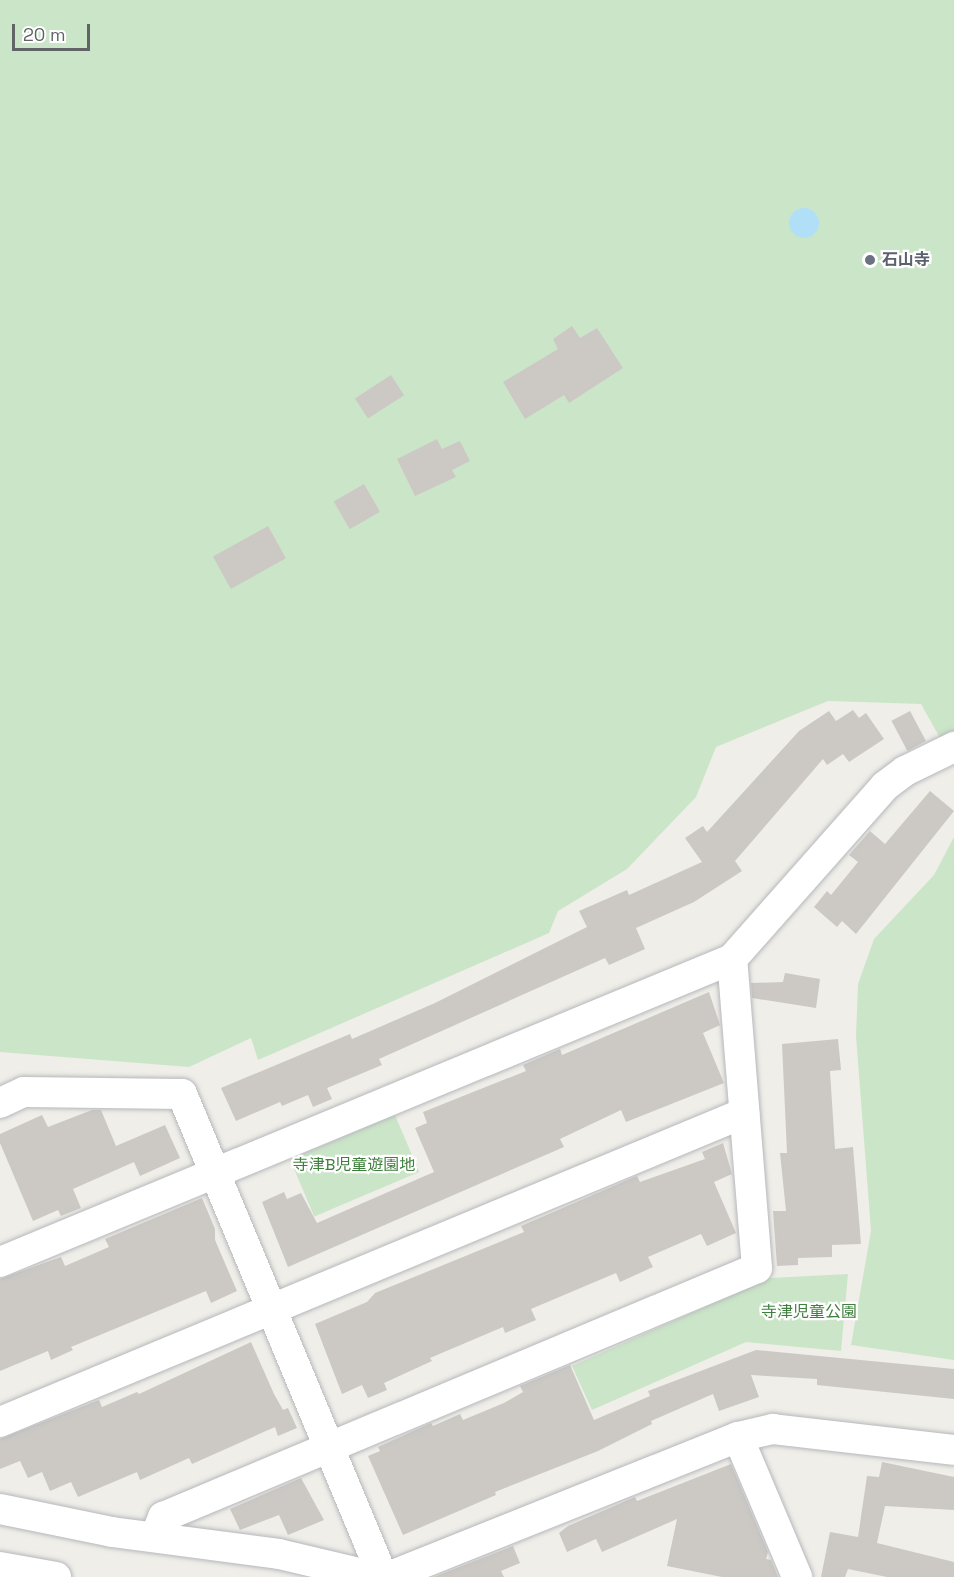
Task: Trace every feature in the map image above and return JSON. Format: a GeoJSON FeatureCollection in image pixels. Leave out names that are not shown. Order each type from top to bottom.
{"type":"FeatureCollection","features":[{"type":"Feature","properties":{"kind":"street"},"geometry":{"type":"LineString","coordinates":[[0,1262],[732,959],[885,786],[905,771],[954,747]]}},
{"type":"Feature","properties":{"kind":"street"},"geometry":{"type":"LineString","coordinates":[[155,1537],[164,1516],[757,1268],[732,959]]}},
{"type":"Feature","properties":{"kind":"street"},"geometry":{"type":"LineString","coordinates":[[0,1103],[24,1092],[182,1094],[383,1577]]}},
{"type":"Feature","properties":{"kind":"street"},"geometry":{"type":"LineString","coordinates":[[0,1422],[744,1113]]}},
{"type":"Feature","properties":{"kind":"street"},"geometry":{"type":"LineString","coordinates":[[388,1577],[738,1437],[773,1429],[954,1450]]}},
{"type":"Feature","properties":{"kind":"street"},"geometry":{"type":"LineString","coordinates":[[738,1437],[797,1577]]}},
{"type":"Feature","properties":{"kind":"street"},"geometry":{"type":"LineString","coordinates":[[0,1509],[112,1532],[279,1554],[376,1577]]}},
{"type":"Feature","properties":{"kind":"street"},"geometry":{"type":"LineString","coordinates":[[0,1567],[56,1577]]}},
{"type":"Feature","properties":{"kind":"green space"},"geometry":{"type":"Polygon","coordinates":[[[0,0],[954,0],[954,731],[940,738],[921,704],[828,701],[716,747],[696,797],[627,869],[558,911],[549,933],[258,1060],[251,1038],[189,1067],[0,1052],[0,0]]]}},
{"type":"Feature","properties":{"kind":"green space"},"geometry":{"type":"Polygon","coordinates":[[[954,837],[954,1360],[851,1345],[871,1231],[856,1036],[858,984],[874,939],[934,875],[954,837]]]}},
{"type":"Feature","properties":{"kind":"green space","name":"寺津B児童遊園地"},"geometry":{"type":"Polygon","coordinates":[[[395,1115],[419,1172],[314,1217],[290,1160],[395,1115]]]}},
{"type":"Feature","properties":{"kind":"green space","name":"寺津児童公園"},"geometry":{"type":"Polygon","coordinates":[[[848,1274],[841,1351],[746,1342],[592,1410],[572,1366],[771,1278],[848,1274]]]}},
{"type":"Feature","properties":{"kind":"water"},"geometry":{"type":"Polygon","coordinates":[[[804,208],[810,209],[818,217],[818,229],[810,237],[804,238],[798,237],[790,229],[789,223],[790,217],[798,209],[804,208]]]}},
{"type":"Feature","properties":{"kind":"building"},"geometry":{"type":"Polygon","coordinates":[[[572,326],[580,338],[597,328],[623,368],[569,403],[564,395],[525,419],[503,382],[558,349],[553,339],[572,326]]]}},
{"type":"Feature","properties":{"kind":"building"},"geometry":{"type":"Polygon","coordinates":[[[391,375],[404,395],[368,419],[355,398],[391,375]]]}},
{"type":"Feature","properties":{"kind":"building"},"geometry":{"type":"Polygon","coordinates":[[[437,439],[442,449],[460,441],[470,461],[452,470],[456,477],[415,496],[397,459],[437,439]]]}},
{"type":"Feature","properties":{"kind":"building"},"geometry":{"type":"Polygon","coordinates":[[[364,484],[380,512],[350,529],[334,502],[364,484]]]}},
{"type":"Feature","properties":{"kind":"building"},"geometry":{"type":"Polygon","coordinates":[[[268,526],[286,558],[231,589],[213,557],[268,526]]]}},
{"type":"Feature","properties":{"kind":"building"},"geometry":{"type":"Polygon","coordinates":[[[853,710],[859,718],[866,713],[884,739],[849,762],[843,754],[827,765],[823,759],[735,861],[742,871],[694,902],[636,928],[645,949],[609,965],[605,958],[379,1059],[382,1065],[327,1088],[332,1099],[313,1107],[308,1095],[282,1106],[280,1102],[236,1121],[221,1088],[350,1034],[352,1039],[435,1003],[587,927],[579,911],[627,890],[629,895],[702,862],[685,838],[703,826],[707,832],[799,731],[829,711],[836,721],[853,710]]]}},
{"type":"Feature","properties":{"kind":"building"},"geometry":{"type":"Polygon","coordinates":[[[910,711],[926,741],[907,751],[891,721],[910,711]]]}},
{"type":"Feature","properties":{"kind":"building"},"geometry":{"type":"Polygon","coordinates":[[[930,791],[954,811],[856,934],[842,921],[837,927],[814,907],[827,891],[831,895],[858,862],[849,855],[870,831],[885,844],[930,791]]]}},
{"type":"Feature","properties":{"kind":"building"},"geometry":{"type":"Polygon","coordinates":[[[785,973],[820,979],[816,1008],[752,998],[751,983],[783,982],[785,973]]]}},
{"type":"Feature","properties":{"kind":"building"},"geometry":{"type":"Polygon","coordinates":[[[709,992],[720,1025],[703,1033],[724,1083],[626,1122],[621,1110],[560,1139],[564,1147],[288,1267],[262,1202],[284,1192],[287,1199],[301,1193],[317,1223],[434,1172],[415,1128],[427,1123],[423,1112],[526,1071],[523,1065],[560,1049],[562,1055],[709,992]]]}},
{"type":"Feature","properties":{"kind":"building"},"geometry":{"type":"Polygon","coordinates":[[[838,1039],[841,1070],[830,1071],[835,1149],[853,1147],[861,1244],[832,1245],[832,1257],[798,1258],[798,1265],[777,1266],[773,1211],[786,1211],[780,1153],[787,1153],[782,1044],[838,1039]]]}},
{"type":"Feature","properties":{"kind":"building"},"geometry":{"type":"Polygon","coordinates":[[[92,1110],[101,1110],[116,1146],[165,1125],[180,1158],[140,1176],[134,1162],[73,1189],[81,1208],[61,1216],[58,1210],[33,1221],[0,1143],[0,1134],[42,1115],[48,1127],[92,1110]]]}},
{"type":"Feature","properties":{"kind":"building"},"geometry":{"type":"Polygon","coordinates":[[[723,1143],[732,1174],[714,1182],[736,1233],[707,1246],[701,1234],[648,1257],[653,1267],[620,1282],[616,1273],[531,1309],[536,1320],[505,1333],[503,1327],[430,1358],[432,1361],[384,1383],[387,1390],[368,1398],[362,1385],[342,1394],[315,1324],[367,1302],[375,1293],[524,1232],[521,1226],[637,1176],[640,1182],[705,1159],[702,1152],[723,1143]]]}},
{"type":"Feature","properties":{"kind":"building"},"geometry":{"type":"Polygon","coordinates":[[[202,1198],[215,1229],[215,1240],[237,1291],[211,1303],[206,1291],[71,1347],[73,1350],[51,1360],[48,1351],[0,1371],[0,1279],[61,1257],[65,1266],[109,1247],[105,1239],[202,1198]]]}},
{"type":"Feature","properties":{"kind":"building"},"geometry":{"type":"Polygon","coordinates":[[[251,1342],[274,1394],[283,1410],[288,1408],[297,1428],[278,1436],[275,1427],[192,1464],[189,1458],[140,1480],[137,1472],[78,1497],[71,1482],[50,1491],[42,1472],[28,1478],[20,1461],[0,1469],[0,1439],[99,1400],[102,1407],[137,1392],[139,1394],[251,1342]]]}},
{"type":"Feature","properties":{"kind":"building"},"geometry":{"type":"Polygon","coordinates":[[[756,1350],[954,1369],[954,1399],[817,1385],[817,1379],[751,1375],[759,1397],[719,1411],[713,1394],[651,1421],[652,1424],[598,1451],[495,1492],[496,1495],[403,1535],[368,1456],[380,1451],[378,1447],[431,1423],[433,1426],[460,1414],[463,1420],[504,1403],[523,1392],[520,1386],[570,1365],[594,1420],[650,1396],[648,1391],[756,1350]]]}},
{"type":"Feature","properties":{"kind":"building"},"geometry":{"type":"Polygon","coordinates":[[[882,1462],[954,1477],[954,1510],[885,1506],[877,1543],[954,1562],[954,1577],[887,1577],[848,1569],[845,1577],[821,1577],[830,1532],[858,1537],[867,1476],[879,1477],[882,1462]]]}},
{"type":"Feature","properties":{"kind":"building"},"geometry":{"type":"Polygon","coordinates":[[[731,1464],[768,1552],[766,1559],[771,1560],[778,1577],[722,1577],[667,1566],[677,1519],[602,1552],[596,1539],[567,1552],[559,1533],[568,1526],[635,1497],[637,1501],[731,1464]]]}},
{"type":"Feature","properties":{"kind":"building"},"geometry":{"type":"Polygon","coordinates":[[[301,1478],[324,1520],[288,1535],[279,1515],[240,1530],[230,1509],[301,1478]]]}},
{"type":"Feature","properties":{"kind":"building"},"geometry":{"type":"Polygon","coordinates":[[[513,1546],[520,1563],[501,1571],[504,1577],[434,1577],[513,1546]]]}},
{"type":"Feature","properties":{"kind":"place","name":"石山寺"},"geometry":{"type":"Point","coordinates":[870,260]}}]}
